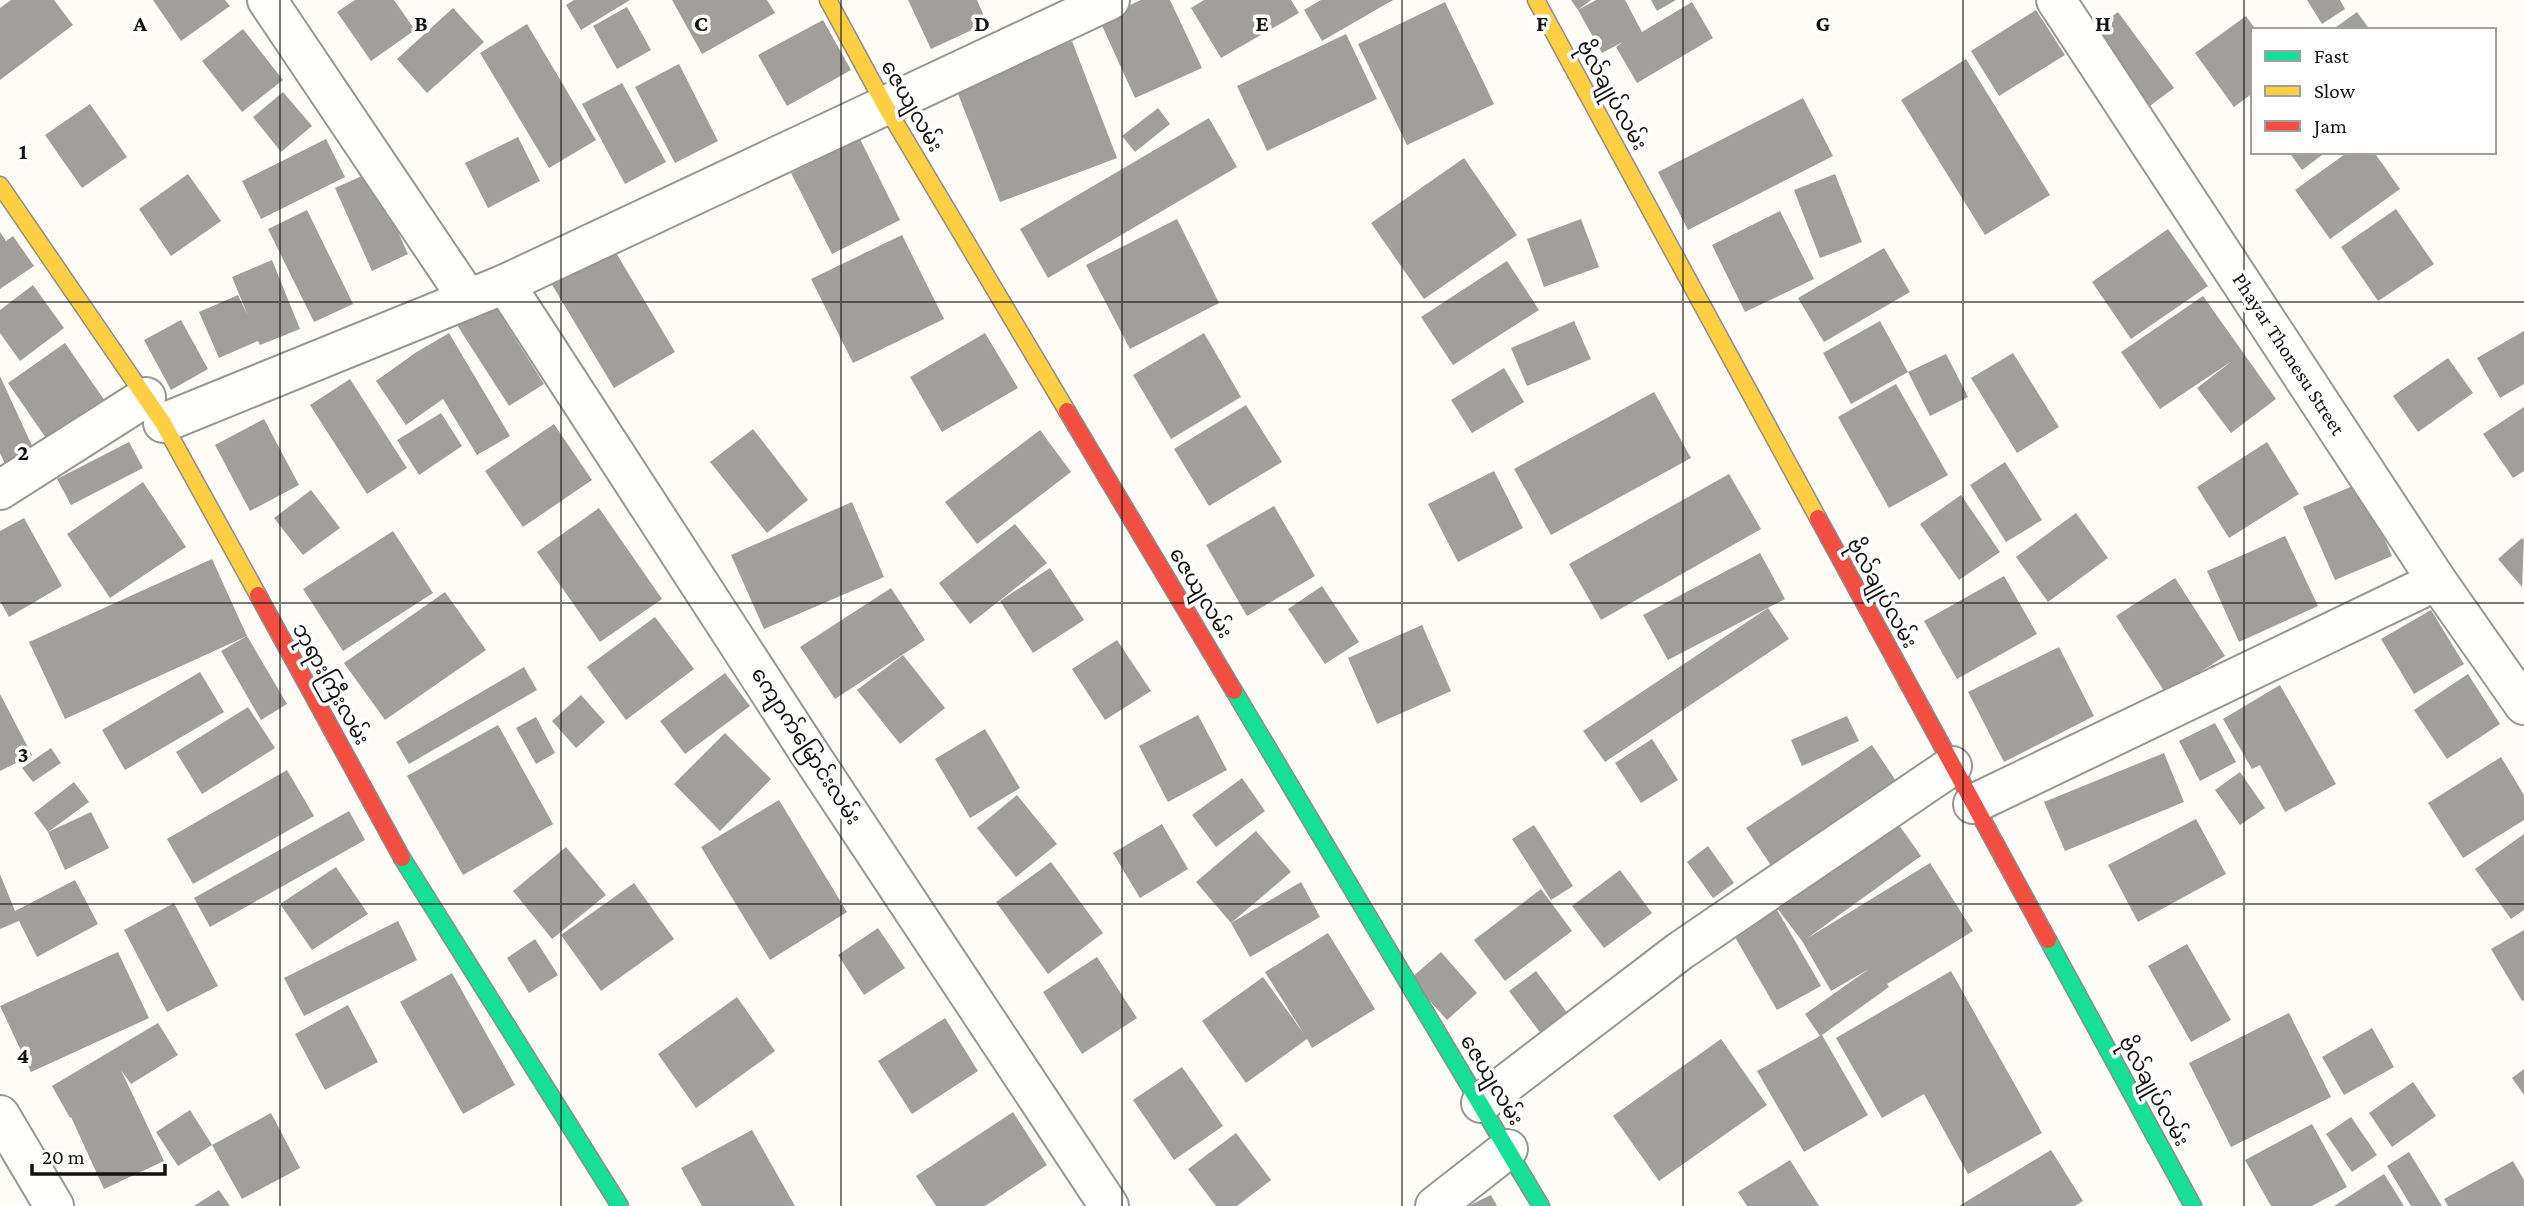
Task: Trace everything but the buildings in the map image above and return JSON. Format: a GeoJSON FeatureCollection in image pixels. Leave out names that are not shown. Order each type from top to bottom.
{"type":"FeatureCollection","features":[{"type":"Feature","properties":{"kind":"street"},"geometry":{"type":"LineString","coordinates":[[267,0],[468,299]]}},
{"type":"Feature","properties":{"kind":"street","name":"ဇေယျလမ်း"},"geometry":{"type":"LineString","coordinates":[[828,0],[886,107],[1541,1206]]}},
{"type":"Feature","properties":{"kind":"street"},"geometry":{"type":"LineString","coordinates":[[0,490],[155,410],[505,284],[1110,0]]}},
{"type":"Feature","properties":{"kind":"street","name":"ဗိုလ်ချုပ်လမ်း"},"geometry":{"type":"LineString","coordinates":[[1536,0],[2193,1206]]}},
{"type":"Feature","properties":{"kind":"street","name":"Phayar Thonesu Street"},"geometry":{"type":"LineString","coordinates":[[2056,0],[2437,581],[2524,705]]}},
{"type":"Feature","properties":{"kind":"street","name":"ဘုရားကြီးလမ်း"},"geometry":{"type":"LineString","coordinates":[[0,185],[155,410],[407,867],[620,1206]]}},
{"type":"Feature","properties":{"kind":"street","name":"ကျောက်မြောင်းလမ်း"},"geometry":{"type":"LineString","coordinates":[[505,284],[806,748],[1109,1206]]}},
{"type":"Feature","properties":{"kind":"street"},"geometry":{"type":"LineString","coordinates":[[1973,804],[2437,581]]}},
{"type":"Feature","properties":{"kind":"street"},"geometry":{"type":"LineString","coordinates":[[1481,1103],[1680,951],[1952,766]]}},
{"type":"Feature","properties":{"kind":"street"},"geometry":{"type":"LineString","coordinates":[[0,1115],[54,1206]]}},
{"type":"Feature","properties":{"kind":"street"},"geometry":{"type":"LineString","coordinates":[[1435,1206],[1508,1149]]}},
{"type":"Feature","properties":{"kind":"traffic: fast"},"geometry":{"type":"LineString","coordinates":[[1234,691],[1541,1206]]}},
{"type":"Feature","properties":{"kind":"traffic: fast"},"geometry":{"type":"LineString","coordinates":[[402,858],[620,1206]]}},
{"type":"Feature","properties":{"kind":"traffic: fast"},"geometry":{"type":"LineString","coordinates":[[2048,940],[2193,1206]]}},
{"type":"Feature","properties":{"kind":"traffic: slow"},"geometry":{"type":"LineString","coordinates":[[828,0],[886,107],[1067,411]]}},
{"type":"Feature","properties":{"kind":"traffic: slow"},"geometry":{"type":"LineString","coordinates":[[1536,0],[1818,518]]}},
{"type":"Feature","properties":{"kind":"traffic: slow"},"geometry":{"type":"LineString","coordinates":[[0,185],[163,423],[258,595]]}},
{"type":"Feature","properties":{"kind":"traffic: jam"},"geometry":{"type":"LineString","coordinates":[[1067,411],[1234,691]]}},
{"type":"Feature","properties":{"kind":"traffic: jam"},"geometry":{"type":"LineString","coordinates":[[1818,518],[2048,940]]}},
{"type":"Feature","properties":{"kind":"traffic: jam"},"geometry":{"type":"LineString","coordinates":[[258,595],[402,858]]}}]}
